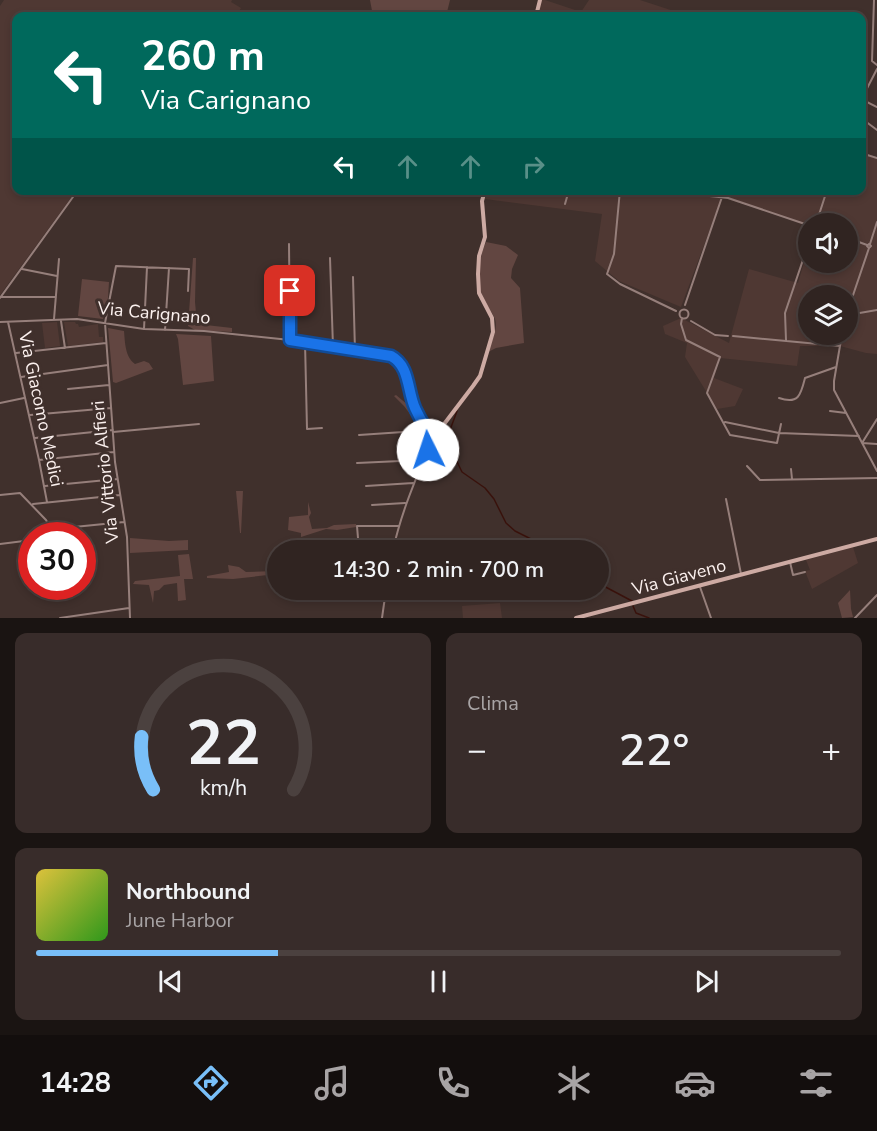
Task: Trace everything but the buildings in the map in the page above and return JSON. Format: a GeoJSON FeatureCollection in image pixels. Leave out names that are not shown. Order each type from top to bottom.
{"type":"FeatureCollection","features":[{"type":"Feature","properties":{"kind":"main road"},"geometry":{"type":"LineString","coordinates":[[430,434],[474,386],[480,376],[493,332],[492,318],[481,299],[479,289],[478,264],[484,237],[484,195]]}},
{"type":"Feature","properties":{"kind":"main road","name":"Via Giaveno"},"geometry":{"type":"LineString","coordinates":[[576,618],[877,540]]}},
{"type":"Feature","properties":{"kind":"street"},"geometry":{"type":"LineString","coordinates":[[866,89],[877,67],[872,61],[874,0]]}},
{"type":"Feature","properties":{"kind":"street"},"geometry":{"type":"LineString","coordinates":[[872,34],[877,35]]}},
{"type":"Feature","properties":{"kind":"street"},"geometry":{"type":"LineString","coordinates":[[1,297],[74,195]]}},
{"type":"Feature","properties":{"kind":"street"},"geometry":{"type":"LineString","coordinates":[[565,204],[568,195]]}},
{"type":"Feature","properties":{"kind":"street"},"geometry":{"type":"LineString","coordinates":[[620,195],[614,254],[607,274],[620,284],[681,311],[685,318]]}},
{"type":"Feature","properties":{"kind":"street"},"geometry":{"type":"LineString","coordinates":[[709,195],[739,201],[798,222]]}},
{"type":"Feature","properties":{"kind":"street"},"geometry":{"type":"LineString","coordinates":[[820,213],[825,195]]}},
{"type":"Feature","properties":{"kind":"street"},"geometry":{"type":"LineString","coordinates":[[722,196],[680,317],[715,335],[729,336]]}},
{"type":"Feature","properties":{"kind":"street"},"geometry":{"type":"LineString","coordinates":[[856,285],[877,222]]}},
{"type":"Feature","properties":{"kind":"street"},"geometry":{"type":"LineString","coordinates":[[858,242],[877,249]]}},
{"type":"Feature","properties":{"kind":"street"},"geometry":{"type":"LineString","coordinates":[[289,244],[290,340]]}},
{"type":"Feature","properties":{"kind":"street"},"geometry":{"type":"LineString","coordinates":[[330,258],[333,347]]}},
{"type":"Feature","properties":{"kind":"street"},"geometry":{"type":"LineString","coordinates":[[54,320],[59,259]]}},
{"type":"Feature","properties":{"kind":"street","name":"Via Vittorio Alfieri"},"geometry":{"type":"LineString","coordinates":[[130,618],[127,537],[114,452],[105,322],[116,266],[147,267]]}},
{"type":"Feature","properties":{"kind":"street"},"geometry":{"type":"LineString","coordinates":[[144,329],[147,267],[189,269],[188,291]]}},
{"type":"Feature","properties":{"kind":"street"},"geometry":{"type":"LineString","coordinates":[[165,330],[169,268]]}},
{"type":"Feature","properties":{"kind":"street"},"geometry":{"type":"LineString","coordinates":[[21,269],[57,276]]}},
{"type":"Feature","properties":{"kind":"street"},"geometry":{"type":"LineString","coordinates":[[786,340],[785,313],[799,273]]}},
{"type":"Feature","properties":{"kind":"street"},"geometry":{"type":"LineString","coordinates":[[353,277],[355,351]]}},
{"type":"Feature","properties":{"kind":"street"},"geometry":{"type":"LineString","coordinates":[[1,297],[56,297]]}},
{"type":"Feature","properties":{"kind":"street"},"geometry":{"type":"LineString","coordinates":[[858,313],[877,310]]}},
{"type":"Feature","properties":{"kind":"street"},"geometry":{"type":"LineString","coordinates":[[685,318],[681,324],[686,340],[720,357],[707,393],[731,436],[777,443],[781,424]]}},
{"type":"Feature","properties":{"kind":"street","name":"Via Carignano"},"geometry":{"type":"LineString","coordinates":[[0,322],[77,319],[144,329],[204,331],[290,340],[391,356],[405,370],[416,409],[430,434]]}},
{"type":"Feature","properties":{"kind":"street"},"geometry":{"type":"LineString","coordinates":[[61,320],[64,348]]}},
{"type":"Feature","properties":{"kind":"street","name":"Via Giacomo Medici"},"geometry":{"type":"LineString","coordinates":[[8,322],[47,502]]}},
{"type":"Feature","properties":{"kind":"street"},"geometry":{"type":"LineString","coordinates":[[733,336],[840,346],[834,390],[877,471]]}},
{"type":"Feature","properties":{"kind":"street"},"geometry":{"type":"LineString","coordinates":[[305,342],[307,429],[322,428]]}},
{"type":"Feature","properties":{"kind":"street"},"geometry":{"type":"LineString","coordinates":[[15,353],[106,343]]}},
{"type":"Feature","properties":{"kind":"street"},"geometry":{"type":"LineString","coordinates":[[21,378],[108,365]]}},
{"type":"Feature","properties":{"kind":"street"},"geometry":{"type":"LineString","coordinates":[[779,398],[788,401],[796,398],[801,392],[805,378],[836,367]]}},
{"type":"Feature","properties":{"kind":"street"},"geometry":{"type":"LineString","coordinates":[[68,388],[109,385]]}},
{"type":"Feature","properties":{"kind":"street"},"geometry":{"type":"LineString","coordinates":[[0,404],[25,398]]}},
{"type":"Feature","properties":{"kind":"street"},"geometry":{"type":"LineString","coordinates":[[29,415],[111,408]]}},
{"type":"Feature","properties":{"kind":"street"},"geometry":{"type":"LineString","coordinates":[[830,411],[846,413]]}},
{"type":"Feature","properties":{"kind":"street"},"geometry":{"type":"LineString","coordinates":[[862,442],[877,419]]}},
{"type":"Feature","properties":{"kind":"street"},"geometry":{"type":"LineString","coordinates":[[723,422],[779,433],[859,436]]}},
{"type":"Feature","properties":{"kind":"street"},"geometry":{"type":"LineString","coordinates":[[34,438],[199,424]]}},
{"type":"Feature","properties":{"kind":"street"},"geometry":{"type":"LineString","coordinates":[[359,435],[418,431],[430,434],[429,446],[413,483],[396,540]]}},
{"type":"Feature","properties":{"kind":"street"},"geometry":{"type":"LineString","coordinates":[[862,442],[877,444]]}},
{"type":"Feature","properties":{"kind":"street"},"geometry":{"type":"LineString","coordinates":[[39,460],[114,452]]}},
{"type":"Feature","properties":{"kind":"street"},"geometry":{"type":"LineString","coordinates":[[357,463],[422,460]]}},
{"type":"Feature","properties":{"kind":"street"},"geometry":{"type":"LineString","coordinates":[[747,466],[760,480],[877,478]]}},
{"type":"Feature","properties":{"kind":"street"},"geometry":{"type":"LineString","coordinates":[[791,469],[792,479]]}},
{"type":"Feature","properties":{"kind":"street"},"geometry":{"type":"LineString","coordinates":[[45,486],[117,479]]}},
{"type":"Feature","properties":{"kind":"street"},"geometry":{"type":"LineString","coordinates":[[366,486],[413,483]]}},
{"type":"Feature","properties":{"kind":"street"},"geometry":{"type":"LineString","coordinates":[[0,495],[20,493],[33,504],[46,522]]}},
{"type":"Feature","properties":{"kind":"street"},"geometry":{"type":"LineString","coordinates":[[33,504],[120,495]]}},
{"type":"Feature","properties":{"kind":"street"},"geometry":{"type":"LineString","coordinates":[[726,499],[741,574]]}},
{"type":"Feature","properties":{"kind":"street"},"geometry":{"type":"LineString","coordinates":[[372,505],[406,503]]}},
{"type":"Feature","properties":{"kind":"street"},"geometry":{"type":"LineString","coordinates":[[96,526],[124,522]]}},
{"type":"Feature","properties":{"kind":"street"},"geometry":{"type":"LineString","coordinates":[[358,540],[357,526],[399,526]]}},
{"type":"Feature","properties":{"kind":"street"},"geometry":{"type":"LineString","coordinates":[[0,544],[18,542]]}},
{"type":"Feature","properties":{"kind":"street"},"geometry":{"type":"LineString","coordinates":[[789,562],[794,575],[805,572]]}},
{"type":"Feature","properties":{"kind":"street"},"geometry":{"type":"LineString","coordinates":[[700,585],[711,618]]}},
{"type":"Feature","properties":{"kind":"street"},"geometry":{"type":"LineString","coordinates":[[855,618],[877,595]]}},
{"type":"Feature","properties":{"kind":"street"},"geometry":{"type":"LineString","coordinates":[[382,618],[385,600]]}},
{"type":"Feature","properties":{"kind":"street"},"geometry":{"type":"LineString","coordinates":[[60,618],[129,608]]}},
{"type":"Feature","properties":{"kind":"shaded area"},"geometry":{"type":"Polygon","coordinates":[[[4,0],[232,0],[231,2],[241,8],[238,12],[12,12],[12,195],[73,195],[0,295],[0,6],[4,0]]]}},
{"type":"Feature","properties":{"kind":"shaded area"},"geometry":{"type":"Polygon","coordinates":[[[370,0],[450,0],[447,12],[372,12],[370,0]]]}},
{"type":"Feature","properties":{"kind":"shaded area"},"geometry":{"type":"Polygon","coordinates":[[[541,0],[545,0],[581,12],[537,12],[541,0]]]}},
{"type":"Feature","properties":{"kind":"shaded area"},"geometry":{"type":"Polygon","coordinates":[[[589,0],[640,0],[677,12],[581,12],[589,0]]]}},
{"type":"Feature","properties":{"kind":"shaded area"},"geometry":{"type":"Polygon","coordinates":[[[866,154],[877,158],[877,354],[840,346],[800,346],[797,366],[720,358],[714,378],[743,389],[735,406],[717,409],[685,357],[687,343],[665,334],[663,326],[681,318],[729,343],[749,269],[798,283],[801,273],[858,273],[858,213],[798,213],[798,222],[722,197],[681,307],[619,281],[595,261],[602,214],[485,199],[486,195],[866,195],[866,154]]]}},
{"type":"Feature","properties":{"kind":"shaded area"},"geometry":{"type":"Polygon","coordinates":[[[486,242],[506,246],[518,255],[511,278],[520,288],[524,343],[496,348],[488,352],[496,323],[483,298],[479,284],[481,255],[486,242]]]}},
{"type":"Feature","properties":{"kind":"shaded area"},"geometry":{"type":"Polygon","coordinates":[[[193,258],[196,258],[197,324],[232,328],[232,332],[195,330],[188,326],[193,258]]]}},
{"type":"Feature","properties":{"kind":"shaded area"},"geometry":{"type":"Polygon","coordinates":[[[82,279],[109,282],[103,319],[78,316],[82,279]]]}},
{"type":"Feature","properties":{"kind":"shaded area"},"geometry":{"type":"Polygon","coordinates":[[[57,322],[60,346],[45,348],[42,323],[57,322]]]}},
{"type":"Feature","properties":{"kind":"shaded area"},"geometry":{"type":"Polygon","coordinates":[[[64,322],[75,322],[79,327],[98,324],[99,337],[103,337],[103,342],[68,346],[64,322]]]}},
{"type":"Feature","properties":{"kind":"shaded area"},"geometry":{"type":"Polygon","coordinates":[[[108,328],[124,331],[126,349],[132,361],[135,364],[144,361],[149,363],[153,369],[116,383],[113,382],[108,328]]]}},
{"type":"Feature","properties":{"kind":"shaded area"},"geometry":{"type":"Polygon","coordinates":[[[176,334],[211,336],[214,381],[183,385],[176,334]]]}},
{"type":"Feature","properties":{"kind":"shaded area"},"geometry":{"type":"Polygon","coordinates":[[[396,395],[408,405],[409,400],[424,430],[394,396],[396,395]]]}},
{"type":"Feature","properties":{"kind":"shaded area"},"geometry":{"type":"Polygon","coordinates":[[[236,491],[243,491],[241,533],[240,533],[236,491]]]}},
{"type":"Feature","properties":{"kind":"shaded area"},"geometry":{"type":"Polygon","coordinates":[[[308,502],[312,529],[356,524],[356,527],[326,529],[301,537],[301,533],[288,530],[289,517],[308,515],[308,502]]]}},
{"type":"Feature","properties":{"kind":"shaded area"},"geometry":{"type":"Polygon","coordinates":[[[130,538],[188,540],[188,550],[130,553],[130,538]]]}},
{"type":"Feature","properties":{"kind":"shaded area"},"geometry":{"type":"Polygon","coordinates":[[[853,547],[858,563],[812,589],[805,571],[810,570],[806,560],[853,547]]]}},
{"type":"Feature","properties":{"kind":"shaded area"},"geometry":{"type":"Polygon","coordinates":[[[189,554],[193,579],[184,579],[186,600],[178,601],[177,583],[164,585],[154,591],[153,603],[149,585],[133,584],[135,581],[180,576],[178,555],[189,554]]]}},
{"type":"Feature","properties":{"kind":"shaded area"},"geometry":{"type":"Polygon","coordinates":[[[228,565],[239,567],[246,572],[267,571],[267,575],[233,579],[207,578],[207,576],[229,572],[228,565]]]}},
{"type":"Feature","properties":{"kind":"shaded area"},"geometry":{"type":"Polygon","coordinates":[[[850,590],[853,617],[842,618],[838,603],[850,590]]]}},
{"type":"Feature","properties":{"kind":"shaded area"},"geometry":{"type":"Polygon","coordinates":[[[500,603],[502,618],[463,618],[462,606],[500,603]]]}},
{"type":"Feature","properties":{"kind":"waterway"},"geometry":{"type":"LineString","coordinates":[[457,411],[450,430],[450,447],[462,472],[485,488],[494,499],[506,523],[515,531],[533,540]]}},
{"type":"Feature","properties":{"kind":"waterway"},"geometry":{"type":"LineString","coordinates":[[609,589],[632,601]]}},
{"type":"Feature","properties":{"kind":"waterway"},"geometry":{"type":"LineString","coordinates":[[633,606],[636,613],[649,618]]}},
{"type":"Feature","properties":{"kind":"route"},"geometry":{"type":"LineString","coordinates":[[290,291],[290,340],[391,356],[401,364],[405,370],[416,409],[426,427],[435,434],[428,450]]}}]}
